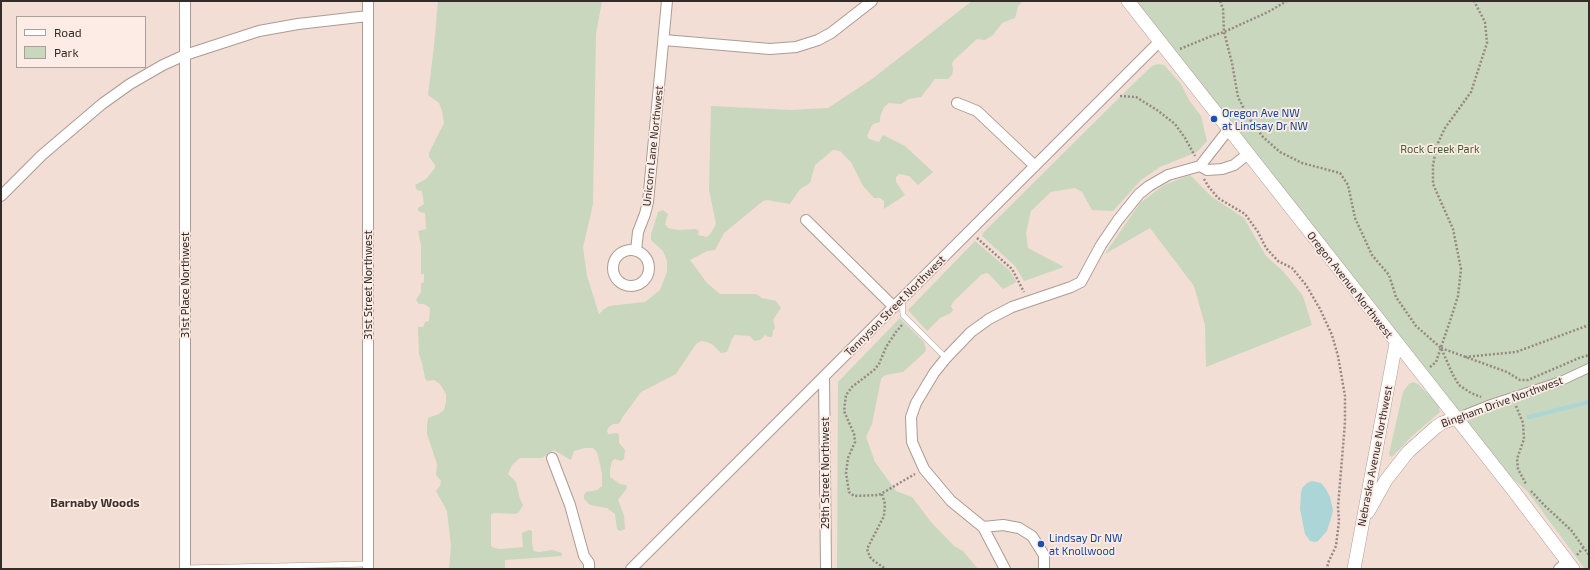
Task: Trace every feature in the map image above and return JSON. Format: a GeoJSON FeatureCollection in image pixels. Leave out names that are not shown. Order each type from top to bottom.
{"type":"FeatureCollection","features":[{"type":"Feature","properties":{"kind":"street","name":"31st Place Northwest"},"geometry":{"type":"LineString","coordinates":[[185,1],[185,568]]}},
{"type":"Feature","properties":{"kind":"street","name":"31st Street Northwest"},"geometry":{"type":"LineString","coordinates":[[368,1],[368,566]]}},
{"type":"Feature","properties":{"kind":"street","name":"Unicorn Lane Northwest"},"geometry":{"type":"LineString","coordinates":[[636,251],[638,232],[648,202],[667,1]]}},
{"type":"Feature","properties":{"kind":"street"},"geometry":{"type":"LineString","coordinates":[[664,40],[770,49],[791,48],[810,43],[831,33],[872,1]]}},
{"type":"Feature","properties":{"kind":"street","name":"Oregon Avenue Northwest"},"geometry":{"type":"LineString","coordinates":[[1128,1],[1228,130],[1513,490],[1567,566]]}},
{"type":"Feature","properties":{"kind":"street"},"geometry":{"type":"LineString","coordinates":[[1,196],[68,132],[112,96],[146,74],[185,55],[241,36],[270,29],[312,22],[368,16]]}},
{"type":"Feature","properties":{"kind":"street","name":"Tennyson Street Northwest"},"geometry":{"type":"LineString","coordinates":[[631,569],[1159,42]]}},
{"type":"Feature","properties":{"kind":"street"},"geometry":{"type":"LineString","coordinates":[[956,103],[977,111],[1035,166]]}},
{"type":"Feature","properties":{"kind":"street"},"geometry":{"type":"LineString","coordinates":[[1005,569],[983,527],[951,501],[924,469],[912,442],[911,417],[916,403],[934,373],[971,332],[989,319],[1012,307],[1071,287],[1081,282],[1109,233],[1121,215],[1139,194],[1149,186],[1168,175],[1199,166],[1228,130]]}},
{"type":"Feature","properties":{"kind":"street"},"geometry":{"type":"LineString","coordinates":[[1199,166],[1207,170],[1222,169],[1234,165],[1248,154]]}},
{"type":"Feature","properties":{"kind":"street"},"geometry":{"type":"LineString","coordinates":[[806,220],[898,303]]}},
{"type":"Feature","properties":{"kind":"street","name":"Nebraska Avenue Northwest"},"geometry":{"type":"LineString","coordinates":[[1354,569],[1396,343]]}},
{"type":"Feature","properties":{"kind":"street","name":"Bingham Drive Northwest"},"geometry":{"type":"LineString","coordinates":[[1363,520],[1386,480],[1404,457],[1436,427],[1442,423],[1472,411],[1561,381],[1589,368]]}},
{"type":"Feature","properties":{"kind":"street","name":"29th Street Northwest"},"geometry":{"type":"LineString","coordinates":[[824,377],[826,569]]}},
{"type":"Feature","properties":{"kind":"street"},"geometry":{"type":"LineString","coordinates":[[552,458],[570,505],[584,556],[589,563],[589,569]]}},
{"type":"Feature","properties":{"kind":"street"},"geometry":{"type":"LineString","coordinates":[[983,527],[1003,525],[1020,528],[1032,536],[1044,555],[1044,569]]}},
{"type":"Feature","properties":{"kind":"lane"},"geometry":{"type":"LineString","coordinates":[[898,303],[903,315],[946,358]]}},
{"type":"Feature","properties":{"kind":"lane"},"geometry":{"type":"LineString","coordinates":[[185,568],[368,566]]}},
{"type":"Feature","properties":{"kind":"path"},"geometry":{"type":"LineString","coordinates":[[1220,1],[1223,9],[1224,32],[1232,63],[1238,97],[1248,117],[1263,137],[1280,152],[1302,163],[1340,173],[1348,185],[1355,218],[1372,255],[1389,275],[1396,297],[1416,326],[1441,348],[1507,372],[1520,380],[1528,380],[1589,355]]}},
{"type":"Feature","properties":{"kind":"path"},"geometry":{"type":"LineString","coordinates":[[1177,52],[1186,46],[1224,32],[1268,12],[1287,1]]}},
{"type":"Feature","properties":{"kind":"path"},"geometry":{"type":"LineString","coordinates":[[1426,370],[1436,362],[1458,296],[1461,269],[1453,230],[1433,184],[1433,164],[1437,145],[1445,128],[1471,92],[1487,43],[1485,22],[1474,1]]}},
{"type":"Feature","properties":{"kind":"path"},"geometry":{"type":"LineString","coordinates":[[1120,96],[1136,97],[1158,110],[1175,124],[1186,138],[1208,186],[1218,198],[1245,214],[1258,232],[1266,248],[1278,261],[1292,268],[1306,285],[1320,309],[1332,335],[1338,356],[1345,396],[1345,422],[1338,507],[1340,521],[1336,546],[1328,563],[1327,569]]}},
{"type":"Feature","properties":{"kind":"path"},"geometry":{"type":"LineString","coordinates":[[970,231],[1012,268],[1029,301]]}},
{"type":"Feature","properties":{"kind":"path"},"geometry":{"type":"LineString","coordinates":[[908,319],[896,332],[886,348],[879,364],[874,370],[852,387],[846,395],[844,411],[854,434],[855,442],[848,458],[846,473],[849,492],[854,496],[879,495],[924,469]]}},
{"type":"Feature","properties":{"kind":"path"},"geometry":{"type":"LineString","coordinates":[[1464,357],[1516,352],[1589,325]]}},
{"type":"Feature","properties":{"kind":"path"},"geometry":{"type":"LineString","coordinates":[[1441,348],[1459,385],[1471,393],[1488,399]]}},
{"type":"Feature","properties":{"kind":"path"},"geometry":{"type":"LineString","coordinates":[[1513,398],[1523,423],[1524,439],[1517,459],[1518,469],[1526,485],[1570,530],[1589,555]]}},
{"type":"Feature","properties":{"kind":"path"},"geometry":{"type":"LineString","coordinates":[[882,494],[885,504],[884,516],[867,550],[870,557],[886,569]]}},
{"type":"Feature","properties":{"kind":"green space"},"geometry":{"type":"Polygon","coordinates":[[[438,1],[602,1],[596,34],[593,204],[583,247],[587,276],[599,314],[609,306],[645,302],[660,290],[667,272],[667,261],[663,251],[651,240],[651,234],[658,212],[663,210],[668,214],[665,224],[668,228],[679,230],[696,229],[699,231],[698,235],[707,237],[716,224],[709,190],[711,106],[791,110],[828,108],[872,79],[972,1],[1023,1],[1018,6],[1015,18],[1002,23],[993,35],[985,40],[977,39],[954,60],[952,63],[952,75],[948,79],[935,79],[921,97],[909,99],[901,104],[889,103],[884,107],[880,117],[880,122],[873,124],[871,127],[867,136],[869,139],[879,142],[883,135],[905,146],[933,172],[918,185],[909,176],[899,174],[896,177],[896,182],[905,195],[884,209],[884,201],[880,198],[874,198],[863,186],[851,162],[840,151],[833,150],[815,165],[810,183],[800,189],[790,204],[767,200],[763,201],[724,233],[715,250],[707,251],[690,260],[707,283],[720,294],[756,294],[762,298],[776,301],[781,308],[773,320],[775,328],[772,337],[765,335],[760,340],[754,341],[750,336],[735,335],[727,352],[721,353],[713,345],[707,342],[701,341],[696,344],[676,374],[641,392],[621,421],[618,424],[613,424],[609,427],[607,430],[608,434],[617,433],[619,435],[619,443],[625,450],[624,459],[621,461],[615,459],[612,461],[610,477],[620,484],[626,485],[627,488],[618,500],[624,515],[625,529],[620,531],[617,529],[615,514],[607,508],[590,505],[584,499],[586,492],[597,490],[602,486],[602,474],[597,452],[593,448],[585,448],[574,451],[571,460],[554,450],[542,458],[520,458],[512,465],[508,474],[516,482],[523,505],[516,514],[491,514],[491,546],[501,549],[523,547],[522,533],[529,530],[532,531],[532,544],[534,551],[539,552],[553,550],[562,553],[562,556],[505,560],[505,569],[449,569],[451,546],[447,511],[436,491],[440,486],[441,481],[436,475],[437,464],[427,434],[428,418],[439,414],[444,410],[446,394],[440,384],[434,380],[427,381],[425,378],[419,354],[418,327],[423,327],[425,322],[429,321],[430,308],[424,304],[419,304],[416,300],[421,292],[421,283],[424,282],[424,274],[421,274],[421,245],[418,231],[426,229],[425,213],[418,210],[418,208],[424,204],[422,191],[417,190],[415,185],[426,179],[435,168],[435,165],[429,157],[429,153],[444,123],[439,103],[428,95],[438,1]]]}},
{"type":"Feature","properties":{"kind":"green space","name":"Rock Creek Park"},"geometry":{"type":"Polygon","coordinates":[[[1135,1],[1589,1],[1589,569],[1585,569],[1527,491],[1509,475],[1135,1]]]}},
{"type":"Feature","properties":{"kind":"green space"},"geometry":{"type":"Polygon","coordinates":[[[1158,64],[1164,65],[1181,84],[1189,100],[1201,116],[1207,141],[1197,152],[1160,167],[1141,180],[1113,211],[1092,210],[1082,192],[1075,188],[1051,192],[1031,211],[1026,233],[1028,248],[1064,267],[1024,281],[1015,266],[982,236],[983,233],[1132,85],[1152,66],[1158,64]]]}},
{"type":"Feature","properties":{"kind":"green space"},"geometry":{"type":"Polygon","coordinates":[[[1190,175],[1212,197],[1244,218],[1266,256],[1283,271],[1303,296],[1312,325],[1206,367],[1205,325],[1194,286],[1150,228],[1105,254],[1140,203],[1164,185],[1190,175]]]}},
{"type":"Feature","properties":{"kind":"green space"},"geometry":{"type":"Polygon","coordinates":[[[975,241],[1009,270],[1016,281],[1015,283],[1003,289],[989,274],[986,273],[981,275],[953,302],[951,306],[953,310],[951,313],[940,318],[927,331],[908,310],[975,241]]]}},
{"type":"Feature","properties":{"kind":"green space"},"geometry":{"type":"Polygon","coordinates":[[[900,318],[924,342],[926,349],[925,352],[903,372],[885,375],[881,379],[872,424],[866,437],[875,462],[896,491],[912,497],[931,522],[954,546],[963,551],[978,569],[837,569],[838,382],[900,318]]]}},
{"type":"Feature","properties":{"kind":"green space"},"geometry":{"type":"Polygon","coordinates":[[[1413,382],[1418,384],[1438,404],[1440,412],[1411,437],[1391,457],[1389,454],[1403,392],[1409,384],[1413,382]]]}},
{"type":"Feature","properties":{"kind":"water"},"geometry":{"type":"Polygon","coordinates":[[[1312,481],[1321,483],[1326,489],[1330,497],[1333,510],[1327,531],[1318,541],[1315,542],[1310,541],[1305,534],[1300,509],[1302,488],[1307,483],[1312,481]]]}},
{"type":"Feature","properties":{"kind":"waterway"},"geometry":{"type":"LineString","coordinates":[[1529,417],[1589,402]]}},
{"type":"Feature","properties":{"kind":"place","name":"Oregon Ave NW at Lindsay Dr NW"},"geometry":{"type":"Point","coordinates":[1214,119]}},
{"type":"Feature","properties":{"kind":"place","name":"Lindsay Dr NW at Knollwood"},"geometry":{"type":"Point","coordinates":[1041,544]}},
{"type":"Feature","properties":{"kind":"district","name":"Barnaby Woods"},"geometry":{"type":"Point","coordinates":[95,503]}}]}
